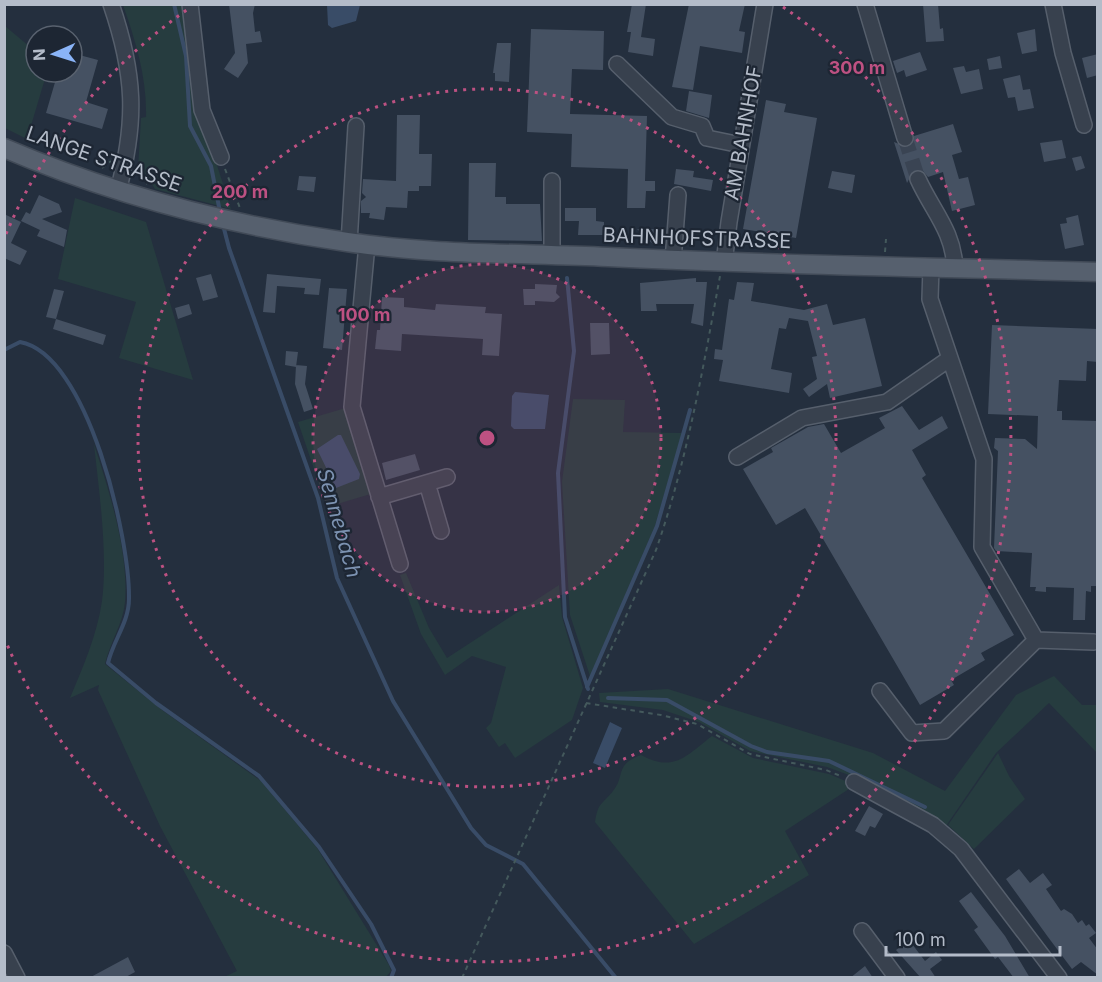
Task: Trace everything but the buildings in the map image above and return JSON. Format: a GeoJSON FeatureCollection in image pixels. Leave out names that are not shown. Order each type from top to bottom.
{"type":"FeatureCollection","features":[{"type":"Feature","properties":{"kind":"main road","name":"LANGE STRASSE"},"geometry":{"type":"LineString","coordinates":[[4,148],[118,192],[210,217],[295,233]]}},
{"type":"Feature","properties":{"kind":"main road","name":"BAHNHOFSTRASSE"},"geometry":{"type":"LineString","coordinates":[[295,233],[358,243],[460,252],[673,261],[722,269],[931,267],[1098,272]]}},
{"type":"Feature","properties":{"kind":"street"},"geometry":{"type":"LineString","coordinates":[[111,4],[123,41],[132,109],[125,166],[118,192]]}},
{"type":"Feature","properties":{"kind":"street"},"geometry":{"type":"LineString","coordinates":[[190,4],[202,110],[221,157]]}},
{"type":"Feature","properties":{"kind":"street","name":"AM BAHNHOF"},"geometry":{"type":"LineString","coordinates":[[722,269],[765,4]]}},
{"type":"Feature","properties":{"kind":"street"},"geometry":{"type":"LineString","coordinates":[[865,4],[905,138]]}},
{"type":"Feature","properties":{"kind":"street"},"geometry":{"type":"LineString","coordinates":[[1053,4],[1063,53],[1084,125]]}},
{"type":"Feature","properties":{"kind":"street"},"geometry":{"type":"LineString","coordinates":[[617,64],[672,117],[702,126],[708,138],[741,145]]}},
{"type":"Feature","properties":{"kind":"street"},"geometry":{"type":"LineString","coordinates":[[356,126],[358,243],[352,407],[400,564]]}},
{"type":"Feature","properties":{"kind":"street"},"geometry":{"type":"LineString","coordinates":[[918,179],[929,203],[946,228],[954,247],[956,268]]}},
{"type":"Feature","properties":{"kind":"street"},"geometry":{"type":"LineString","coordinates":[[552,181],[552,256]]}},
{"type":"Feature","properties":{"kind":"street"},"geometry":{"type":"LineString","coordinates":[[673,261],[678,195]]}},
{"type":"Feature","properties":{"kind":"street"},"geometry":{"type":"LineString","coordinates":[[931,267],[930,300],[984,459],[982,547],[1036,640]]}},
{"type":"Feature","properties":{"kind":"street"},"geometry":{"type":"LineString","coordinates":[[737,457],[802,418],[887,402],[949,359]]}},
{"type":"Feature","properties":{"kind":"street"},"geometry":{"type":"LineString","coordinates":[[379,497],[447,477]]}},
{"type":"Feature","properties":{"kind":"street"},"geometry":{"type":"LineString","coordinates":[[427,483],[441,531]]}},
{"type":"Feature","properties":{"kind":"street"},"geometry":{"type":"LineString","coordinates":[[880,691],[912,733],[944,731],[1036,640],[1094,642]]}},
{"type":"Feature","properties":{"kind":"street"},"geometry":{"type":"LineString","coordinates":[[854,782],[933,825],[961,849],[1059,978]]}},
{"type":"Feature","properties":{"kind":"street"},"geometry":{"type":"LineString","coordinates":[[862,931],[897,978]]}},
{"type":"Feature","properties":{"kind":"street"},"geometry":{"type":"LineString","coordinates":[[4,953],[17,978]]}},
{"type":"Feature","properties":{"kind":"path"},"geometry":{"type":"LineString","coordinates":[[111,162],[116,151]]}},
{"type":"Feature","properties":{"kind":"path"},"geometry":{"type":"LineString","coordinates":[[221,157],[239,223]]}},
{"type":"Feature","properties":{"kind":"path"},"geometry":{"type":"LineString","coordinates":[[462,978],[656,550],[673,499],[696,409],[722,269]]}},
{"type":"Feature","properties":{"kind":"path"},"geometry":{"type":"LineString","coordinates":[[586,703],[661,715],[697,724],[750,754],[826,770],[854,782]]}},
{"type":"Feature","properties":{"kind":"green space"},"geometry":{"type":"Polygon","coordinates":[[[123,5],[183,5],[216,162],[231,209],[155,189],[144,172],[138,169],[141,118],[146,117],[145,88],[136,46],[123,5]]]}},
{"type":"Feature","properties":{"kind":"green space"},"geometry":{"type":"Polygon","coordinates":[[[5,26],[24,42],[24,84],[43,84],[27,139],[5,128],[5,26]]]}},
{"type":"Feature","properties":{"kind":"green space"},"geometry":{"type":"Polygon","coordinates":[[[75,198],[146,222],[193,380],[119,358],[136,302],[58,279],[75,198]]]}},
{"type":"Feature","properties":{"kind":"green space"},"geometry":{"type":"Polygon","coordinates":[[[573,399],[625,400],[623,432],[682,433],[655,526],[590,676],[570,615],[562,482],[573,399]]]}},
{"type":"Feature","properties":{"kind":"green space"},"geometry":{"type":"Polygon","coordinates":[[[349,407],[374,493],[327,507],[298,422],[349,407]]]}},
{"type":"Feature","properties":{"kind":"green space"},"geometry":{"type":"Polygon","coordinates":[[[94,444],[117,522],[125,583],[124,610],[105,664],[162,710],[261,781],[317,848],[389,965],[391,971],[386,977],[224,977],[237,971],[160,826],[98,690],[99,685],[70,698],[93,638],[100,614],[104,583],[103,543],[94,444]]]}},
{"type":"Feature","properties":{"kind":"green space"},"geometry":{"type":"Polygon","coordinates":[[[406,573],[429,628],[447,658],[559,585],[562,617],[583,688],[572,720],[515,758],[505,743],[499,747],[486,728],[491,723],[506,667],[472,656],[445,675],[421,634],[400,575],[406,573]]]}},
{"type":"Feature","properties":{"kind":"green space"},"geometry":{"type":"Polygon","coordinates":[[[1054,676],[1082,705],[1097,705],[1097,753],[1049,703],[996,753],[946,826],[857,778],[827,767],[750,751],[699,722],[663,710],[600,702],[599,693],[668,689],[873,753],[945,791],[1016,695],[1054,676]]]}},
{"type":"Feature","properties":{"kind":"green space"},"geometry":{"type":"Polygon","coordinates":[[[712,736],[753,758],[829,774],[855,785],[785,831],[809,875],[694,944],[595,822],[599,807],[617,785],[627,763],[641,755],[662,762],[679,760],[712,736]]]}},
{"type":"Feature","properties":{"kind":"green space"},"geometry":{"type":"Polygon","coordinates":[[[998,753],[1009,776],[1025,799],[974,849],[948,825],[998,753]]]}},
{"type":"Feature","properties":{"kind":"water"},"geometry":{"type":"Polygon","coordinates":[[[327,5],[360,5],[356,21],[332,28],[328,25],[327,5]]]}},
{"type":"Feature","properties":{"kind":"water"},"geometry":{"type":"Polygon","coordinates":[[[515,392],[549,395],[545,429],[514,429],[511,426],[512,396],[515,392]]]}},
{"type":"Feature","properties":{"kind":"water"},"geometry":{"type":"Polygon","coordinates":[[[341,435],[360,474],[359,479],[336,488],[317,449],[341,435]]]}},
{"type":"Feature","properties":{"kind":"water"},"geometry":{"type":"Polygon","coordinates":[[[610,722],[622,728],[605,768],[593,763],[610,722]]]}},
{"type":"Feature","properties":{"kind":"waterway","name":"Sennebach"},"geometry":{"type":"LineString","coordinates":[[174,4],[186,56],[190,126],[211,166],[220,212]]}},
{"type":"Feature","properties":{"kind":"waterway","name":"Sennebach"},"geometry":{"type":"LineString","coordinates":[[223,225],[229,248],[318,498],[337,578],[393,701],[471,828],[486,845],[523,864],[616,978]]}},
{"type":"Feature","properties":{"kind":"waterway"},"geometry":{"type":"LineString","coordinates":[[567,278],[574,351],[558,473],[565,617],[588,689]]}},
{"type":"Feature","properties":{"kind":"waterway"},"geometry":{"type":"LineString","coordinates":[[4,350],[20,342],[44,354],[66,379],[85,413],[100,452],[113,494],[122,535],[129,599],[124,624],[108,663],[156,703],[259,776],[319,847],[371,924],[394,970],[391,978]]}},
{"type":"Feature","properties":{"kind":"waterway"},"geometry":{"type":"LineString","coordinates":[[587,687],[657,526],[690,410]]}},
{"type":"Feature","properties":{"kind":"waterway"},"geometry":{"type":"LineString","coordinates":[[608,698],[667,700],[751,746],[767,752],[829,761],[925,807]]}},
{"type":"Feature","properties":{"kind":"tunnel"},"geometry":{"type":"LineString","coordinates":[[905,138],[918,179]]}}]}
